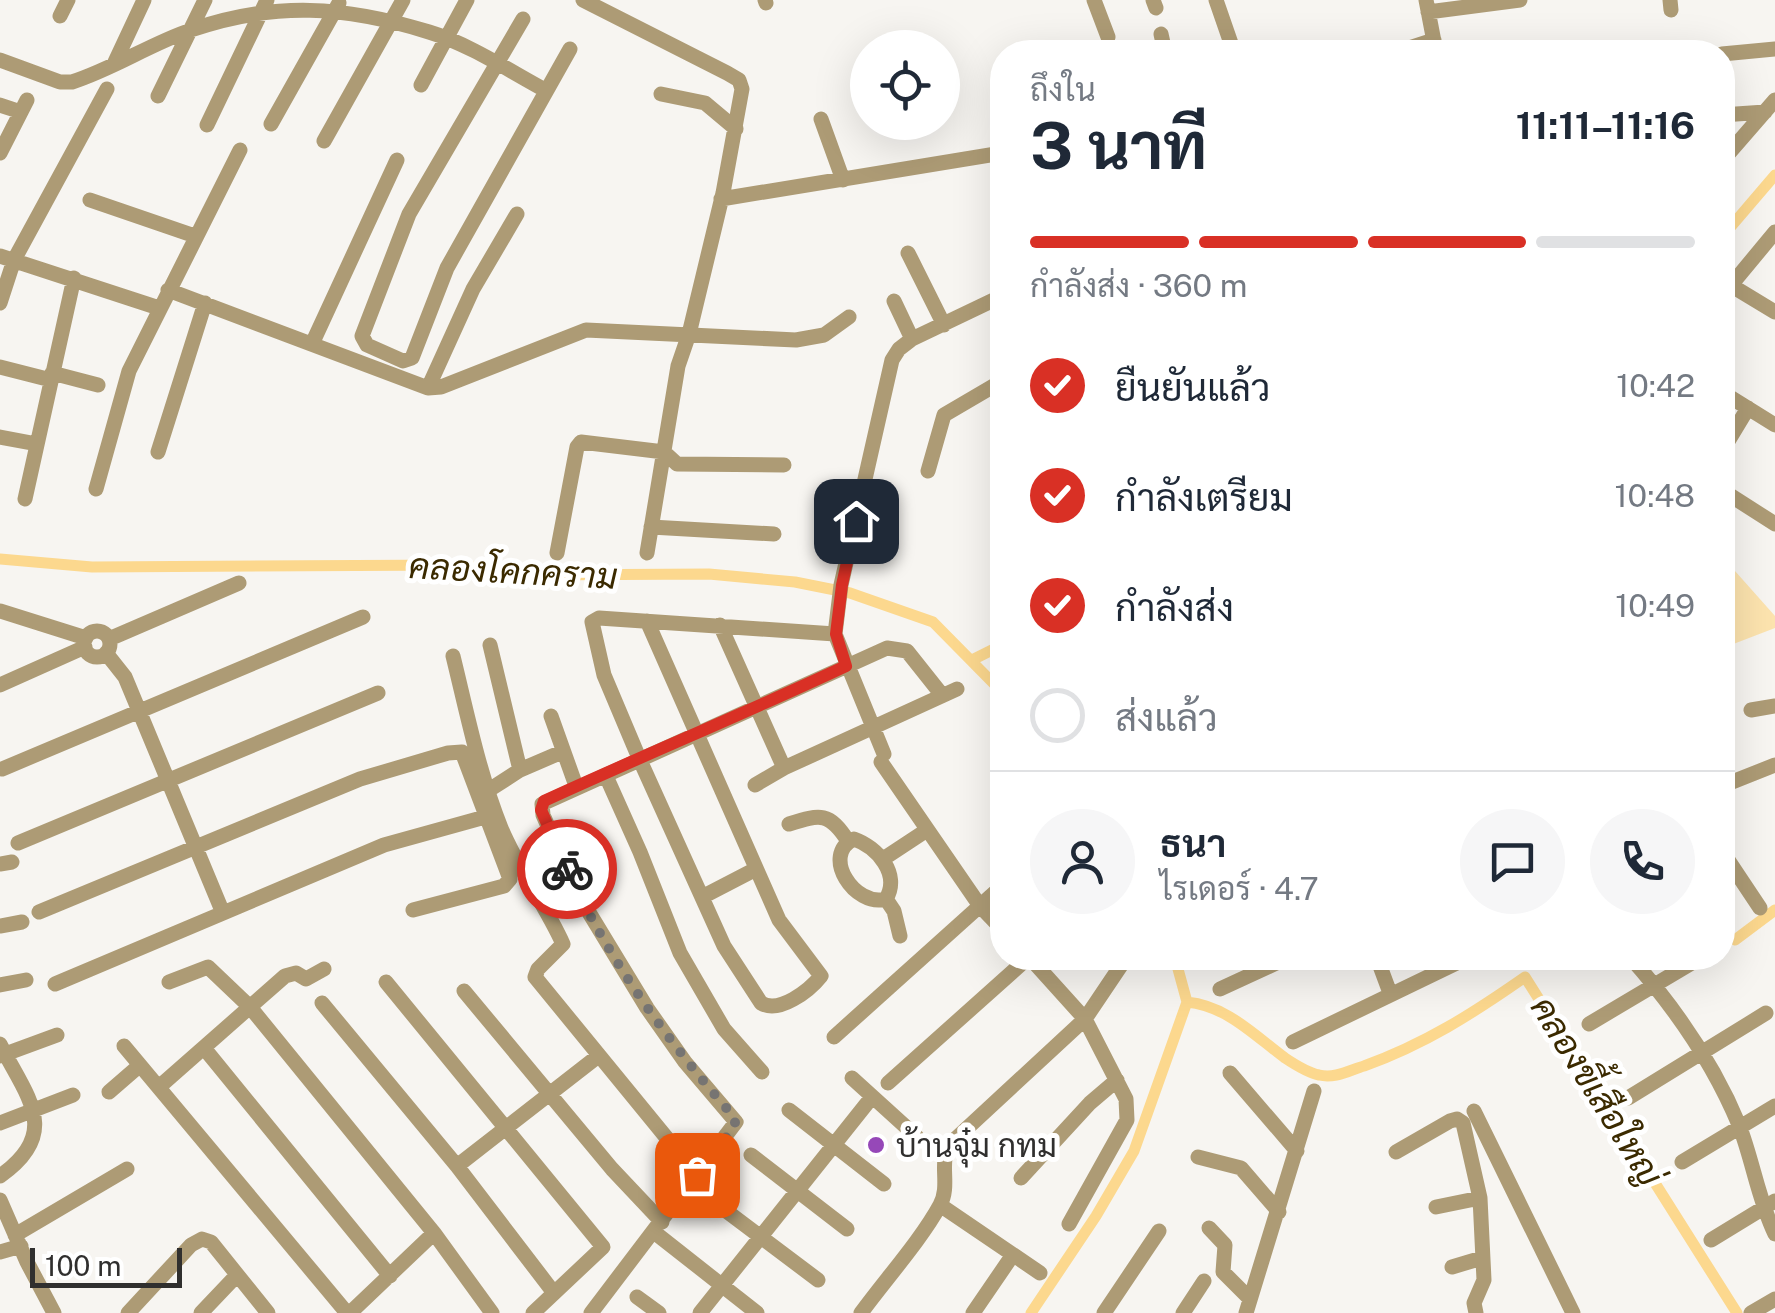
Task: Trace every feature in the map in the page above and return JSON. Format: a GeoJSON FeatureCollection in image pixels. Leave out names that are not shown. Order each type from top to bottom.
{"type":"FeatureCollection","features":[{"type":"Feature","properties":{"kind":"street"},"geometry":{"type":"LineString","coordinates":[[60,16],[68,0]]}},
{"type":"Feature","properties":{"kind":"street"},"geometry":{"type":"LineString","coordinates":[[115,62],[144,0]]}},
{"type":"Feature","properties":{"kind":"street"},"geometry":{"type":"LineString","coordinates":[[158,96],[205,0]]}},
{"type":"Feature","properties":{"kind":"street"},"geometry":{"type":"LineString","coordinates":[[324,140],[403,0]]}},
{"type":"Feature","properties":{"kind":"street"},"geometry":{"type":"LineString","coordinates":[[421,85],[467,0]]}},
{"type":"Feature","properties":{"kind":"street"},"geometry":{"type":"LineString","coordinates":[[582,0],[739,80],[742,89],[721,199],[678,366],[647,553]]}},
{"type":"Feature","properties":{"kind":"street"},"geometry":{"type":"LineString","coordinates":[[1094,0],[1108,36]]}},
{"type":"Feature","properties":{"kind":"street"},"geometry":{"type":"LineString","coordinates":[[1216,0],[1230,40]]}},
{"type":"Feature","properties":{"kind":"street"},"geometry":{"type":"LineString","coordinates":[[1434,40],[1427,6],[1520,0]]}},
{"type":"Feature","properties":{"kind":"street"},"geometry":{"type":"LineString","coordinates":[[0,60],[60,82],[72,82],[191,30],[264,6],[331,7],[444,38],[545,90]]}},
{"type":"Feature","properties":{"kind":"street"},"geometry":{"type":"LineString","coordinates":[[207,125],[264,6]]}},
{"type":"Feature","properties":{"kind":"street"},"geometry":{"type":"LineString","coordinates":[[271,124],[331,7]]}},
{"type":"Feature","properties":{"kind":"street"},"geometry":{"type":"LineString","coordinates":[[523,19],[410,214],[362,336],[367,346],[403,361],[412,358],[446,268],[570,50]]}},
{"type":"Feature","properties":{"kind":"street"},"geometry":{"type":"LineString","coordinates":[[1162,34],[1163,40]]}},
{"type":"Feature","properties":{"kind":"street"},"geometry":{"type":"LineString","coordinates":[[1735,53],[1775,50]]}},
{"type":"Feature","properties":{"kind":"street"},"geometry":{"type":"LineString","coordinates":[[0,303],[7,258],[107,89]]}},
{"type":"Feature","properties":{"kind":"street"},"geometry":{"type":"LineString","coordinates":[[661,94],[705,102],[736,130]]}},
{"type":"Feature","properties":{"kind":"street"},"geometry":{"type":"LineString","coordinates":[[0,105],[24,106],[0,153]]}},
{"type":"Feature","properties":{"kind":"street"},"geometry":{"type":"LineString","coordinates":[[1735,113],[1770,106]]}},
{"type":"Feature","properties":{"kind":"street"},"geometry":{"type":"LineString","coordinates":[[1735,146],[1770,106]]}},
{"type":"Feature","properties":{"kind":"street"},"geometry":{"type":"LineString","coordinates":[[821,119],[843,180]]}},
{"type":"Feature","properties":{"kind":"street"},"geometry":{"type":"LineString","coordinates":[[96,489],[123,389],[159,308],[240,150]]}},
{"type":"Feature","properties":{"kind":"street"},"geometry":{"type":"LineString","coordinates":[[721,199],[990,154]]}},
{"type":"Feature","properties":{"kind":"street"},"geometry":{"type":"LineString","coordinates":[[312,344],[397,160]]}},
{"type":"Feature","properties":{"kind":"street"},"geometry":{"type":"LineString","coordinates":[[90,200],[195,236]]}},
{"type":"Feature","properties":{"kind":"street"},"geometry":{"type":"LineString","coordinates":[[428,388],[472,289],[517,214]]}},
{"type":"Feature","properties":{"kind":"street"},"geometry":{"type":"LineString","coordinates":[[1735,281],[1775,232]]}},
{"type":"Feature","properties":{"kind":"street"},"geometry":{"type":"LineString","coordinates":[[908,252],[944,325]]}},
{"type":"Feature","properties":{"kind":"street"},"geometry":{"type":"LineString","coordinates":[[7,258],[159,308]]}},
{"type":"Feature","properties":{"kind":"street"},"geometry":{"type":"LineString","coordinates":[[25,499],[74,278]]}},
{"type":"Feature","properties":{"kind":"street"},"geometry":{"type":"LineString","coordinates":[[168,290],[428,388],[440,387],[578,331],[812,339],[849,317]]}},
{"type":"Feature","properties":{"kind":"street"},"geometry":{"type":"LineString","coordinates":[[1735,294],[1775,312]]}},
{"type":"Feature","properties":{"kind":"street"},"geometry":{"type":"LineString","coordinates":[[894,301],[912,339]]}},
{"type":"Feature","properties":{"kind":"street"},"geometry":{"type":"LineString","coordinates":[[990,302],[912,339],[892,360],[841,590],[836,634],[883,758],[927,830],[990,916]]}},
{"type":"Feature","properties":{"kind":"street"},"geometry":{"type":"LineString","coordinates":[[158,452],[205,303]]}},
{"type":"Feature","properties":{"kind":"street"},"geometry":{"type":"LineString","coordinates":[[0,367],[98,385]]}},
{"type":"Feature","properties":{"kind":"street"},"geometry":{"type":"LineString","coordinates":[[928,471],[944,415],[990,388]]}},
{"type":"Feature","properties":{"kind":"street"},"geometry":{"type":"LineString","coordinates":[[1735,400],[1775,425]]}},
{"type":"Feature","properties":{"kind":"street"},"geometry":{"type":"LineString","coordinates":[[1735,430],[1748,408]]}},
{"type":"Feature","properties":{"kind":"street"},"geometry":{"type":"LineString","coordinates":[[0,437],[37,444]]}},
{"type":"Feature","properties":{"kind":"street"},"geometry":{"type":"LineString","coordinates":[[557,553],[579,444],[664,452],[677,464],[784,465]]}},
{"type":"Feature","properties":{"kind":"street"},"geometry":{"type":"LineString","coordinates":[[1735,498],[1775,524]]}},
{"type":"Feature","properties":{"kind":"street"},"geometry":{"type":"LineString","coordinates":[[651,527],[774,534]]}},
{"type":"Feature","properties":{"kind":"street"},"geometry":{"type":"LineString","coordinates":[[108,646],[239,583]]}},
{"type":"Feature","properties":{"kind":"street"},"geometry":{"type":"LineString","coordinates":[[0,611],[86,642]]}},
{"type":"Feature","properties":{"kind":"street"},"geometry":{"type":"LineString","coordinates":[[2,769],[364,617]]}},
{"type":"Feature","properties":{"kind":"street"},"geometry":{"type":"LineString","coordinates":[[648,621],[780,920],[821,976],[777,1007],[767,1008],[724,946],[604,675],[592,626],[599,618],[720,625],[836,634]]}},
{"type":"Feature","properties":{"kind":"street"},"geometry":{"type":"LineString","coordinates":[[720,625],[784,768]]}},
{"type":"Feature","properties":{"kind":"street"},"geometry":{"type":"LineString","coordinates":[[0,685],[100,632],[125,676],[222,913]]}},
{"type":"Feature","properties":{"kind":"street"},"geometry":{"type":"LineString","coordinates":[[490,645],[520,770]]}},
{"type":"Feature","properties":{"kind":"street"},"geometry":{"type":"LineString","coordinates":[[591,1313],[735,1126],[735,1118],[685,1062],[646,1008],[580,896],[541,807],[544,801],[887,648],[903,648],[949,692],[755,785]]}},
{"type":"Feature","properties":{"kind":"street"},"geometry":{"type":"LineString","coordinates":[[453,656],[502,829],[563,944],[535,977],[697,1175]]}},
{"type":"Feature","properties":{"kind":"street"},"geometry":{"type":"LineString","coordinates":[[18,843],[378,693]]}},
{"type":"Feature","properties":{"kind":"street"},"geometry":{"type":"LineString","coordinates":[[1751,710],[1775,706]]}},
{"type":"Feature","properties":{"kind":"street"},"geometry":{"type":"LineString","coordinates":[[552,716],[576,786]]}},
{"type":"Feature","properties":{"kind":"street"},"geometry":{"type":"LineString","coordinates":[[39,912],[360,779],[462,752],[509,882],[413,910]]}},
{"type":"Feature","properties":{"kind":"street"},"geometry":{"type":"LineString","coordinates":[[489,790],[520,770],[562,752]]}},
{"type":"Feature","properties":{"kind":"street"},"geometry":{"type":"LineString","coordinates":[[1735,781],[1775,765]]}},
{"type":"Feature","properties":{"kind":"street"},"geometry":{"type":"LineString","coordinates":[[606,776],[680,953],[724,1029],[762,1072]]}},
{"type":"Feature","properties":{"kind":"street"},"geometry":{"type":"LineString","coordinates":[[789,824],[824,817],[832,820],[848,841]]}},
{"type":"Feature","properties":{"kind":"street"},"geometry":{"type":"LineString","coordinates":[[55,984],[384,845],[485,818]]}},
{"type":"Feature","properties":{"kind":"street"},"geometry":{"type":"LineString","coordinates":[[882,859],[927,830]]}},
{"type":"Feature","properties":{"kind":"street"},"geometry":{"type":"LineString","coordinates":[[854,838],[864,842],[882,859],[891,880],[886,899],[865,898],[848,882],[840,856],[848,841],[854,838]]}},
{"type":"Feature","properties":{"kind":"street"},"geometry":{"type":"LineString","coordinates":[[702,897],[756,870]]}},
{"type":"Feature","properties":{"kind":"street"},"geometry":{"type":"LineString","coordinates":[[1735,870],[1760,908]]}},
{"type":"Feature","properties":{"kind":"street"},"geometry":{"type":"LineString","coordinates":[[834,1037],[990,897]]}},
{"type":"Feature","properties":{"kind":"street"},"geometry":{"type":"LineString","coordinates":[[886,899],[894,910],[900,936]]}},
{"type":"Feature","properties":{"kind":"street"},"geometry":{"type":"LineString","coordinates":[[0,926],[22,922]]}},
{"type":"Feature","properties":{"kind":"street"},"geometry":{"type":"LineString","coordinates":[[169,982],[208,967],[250,1006],[434,1233],[492,1313]]}},
{"type":"Feature","properties":{"kind":"street"},"geometry":{"type":"LineString","coordinates":[[159,1087],[288,974],[296,973],[306,980],[324,969]]}},
{"type":"Feature","properties":{"kind":"street"},"geometry":{"type":"LineString","coordinates":[[888,1082],[1015,970]]}},
{"type":"Feature","properties":{"kind":"street"},"geometry":{"type":"LineString","coordinates":[[1040,970],[1086,1019],[1128,1105],[1128,1120],[1069,1224]]}},
{"type":"Feature","properties":{"kind":"street"},"geometry":{"type":"LineString","coordinates":[[860,1313],[940,1205],[946,1182],[944,1154],[950,1144],[1086,1019],[1118,970]]}},
{"type":"Feature","properties":{"kind":"street"},"geometry":{"type":"LineString","coordinates":[[1220,989],[1260,970]]}},
{"type":"Feature","properties":{"kind":"street"},"geometry":{"type":"LineString","coordinates":[[1381,970],[1390,993]]}},
{"type":"Feature","properties":{"kind":"street"},"geometry":{"type":"LineString","coordinates":[[1293,1042],[1441,970]]}},
{"type":"Feature","properties":{"kind":"street"},"geometry":{"type":"LineString","coordinates":[[1644,970],[1659,983]]}},
{"type":"Feature","properties":{"kind":"street"},"geometry":{"type":"LineString","coordinates":[[1651,970],[1707,1049],[1744,1124],[1771,1207],[1775,1234]]}},
{"type":"Feature","properties":{"kind":"street"},"geometry":{"type":"LineString","coordinates":[[1589,1024],[1680,970]]}},
{"type":"Feature","properties":{"kind":"street"},"geometry":{"type":"LineString","coordinates":[[0,985],[26,980]]}},
{"type":"Feature","properties":{"kind":"street"},"geometry":{"type":"LineString","coordinates":[[386,982],[603,1247],[532,1313]]}},
{"type":"Feature","properties":{"kind":"street"},"geometry":{"type":"LineString","coordinates":[[464,991],[658,1227],[757,1313]]}},
{"type":"Feature","properties":{"kind":"street"},"geometry":{"type":"LineString","coordinates":[[322,1003],[458,1166],[554,1293]]}},
{"type":"Feature","properties":{"kind":"street"},"geometry":{"type":"LineString","coordinates":[[1628,1098],[1766,1013]]}},
{"type":"Feature","properties":{"kind":"street"},"geometry":{"type":"LineString","coordinates":[[0,1176],[29,1150],[34,1138],[34,1111],[25,1086],[2,1051],[57,1035]]}},
{"type":"Feature","properties":{"kind":"street"},"geometry":{"type":"LineString","coordinates":[[124,1046],[348,1313],[434,1233]]}},
{"type":"Feature","properties":{"kind":"street"},"geometry":{"type":"LineString","coordinates":[[204,1048],[390,1276]]}},
{"type":"Feature","properties":{"kind":"street"},"geometry":{"type":"LineString","coordinates":[[458,1166],[598,1057]]}},
{"type":"Feature","properties":{"kind":"street"},"geometry":{"type":"LineString","coordinates":[[109,1092],[140,1066]]}},
{"type":"Feature","properties":{"kind":"street"},"geometry":{"type":"LineString","coordinates":[[1230,1073],[1296,1151]]}},
{"type":"Feature","properties":{"kind":"street"},"geometry":{"type":"LineString","coordinates":[[852,1078],[916,1137]]}},
{"type":"Feature","properties":{"kind":"street"},"geometry":{"type":"LineString","coordinates":[[1021,1178],[1117,1080]]}},
{"type":"Feature","properties":{"kind":"street"},"geometry":{"type":"LineString","coordinates":[[1248,1306],[1314,1091]]}},
{"type":"Feature","properties":{"kind":"street"},"geometry":{"type":"LineString","coordinates":[[0,1124],[73,1095]]}},
{"type":"Feature","properties":{"kind":"street"},"geometry":{"type":"LineString","coordinates":[[700,1313],[872,1097]]}},
{"type":"Feature","properties":{"kind":"street"},"geometry":{"type":"LineString","coordinates":[[1682,1162],[1775,1106]]}},
{"type":"Feature","properties":{"kind":"street"},"geometry":{"type":"LineString","coordinates":[[789,1110],[884,1184]]}},
{"type":"Feature","properties":{"kind":"street"},"geometry":{"type":"LineString","coordinates":[[1474,1111],[1573,1313]]}},
{"type":"Feature","properties":{"kind":"street"},"geometry":{"type":"LineString","coordinates":[[1396,1152],[1450,1121],[1460,1120],[1480,1198],[1484,1280],[1474,1303],[1476,1313]]}},
{"type":"Feature","properties":{"kind":"street"},"geometry":{"type":"LineString","coordinates":[[751,1155],[847,1229]]}},
{"type":"Feature","properties":{"kind":"street"},"geometry":{"type":"LineString","coordinates":[[1198,1157],[1241,1168],[1279,1212]]}},
{"type":"Feature","properties":{"kind":"street"},"geometry":{"type":"LineString","coordinates":[[0,1252],[127,1169]]}},
{"type":"Feature","properties":{"kind":"street"},"geometry":{"type":"LineString","coordinates":[[1436,1207],[1480,1198]]}},
{"type":"Feature","properties":{"kind":"street"},"geometry":{"type":"LineString","coordinates":[[0,1200],[54,1313]]}},
{"type":"Feature","properties":{"kind":"street"},"geometry":{"type":"LineString","coordinates":[[713,1201],[818,1280]]}},
{"type":"Feature","properties":{"kind":"street"},"geometry":{"type":"LineString","coordinates":[[940,1205],[1040,1272]]}},
{"type":"Feature","properties":{"kind":"street"},"geometry":{"type":"LineString","coordinates":[[1711,1240],[1771,1207]]}},
{"type":"Feature","properties":{"kind":"street"},"geometry":{"type":"LineString","coordinates":[[1209,1228],[1225,1245],[1223,1272],[1248,1306]]}},
{"type":"Feature","properties":{"kind":"street"},"geometry":{"type":"LineString","coordinates":[[1104,1313],[1159,1231]]}},
{"type":"Feature","properties":{"kind":"street"},"geometry":{"type":"LineString","coordinates":[[128,1313],[192,1244],[202,1239],[210,1242],[268,1313]]}},
{"type":"Feature","properties":{"kind":"street"},"geometry":{"type":"LineString","coordinates":[[973,1313],[1012,1256]]}},
{"type":"Feature","properties":{"kind":"street"},"geometry":{"type":"LineString","coordinates":[[1452,1267],[1482,1258]]}},
{"type":"Feature","properties":{"kind":"street"},"geometry":{"type":"LineString","coordinates":[[201,1313],[237,1275]]}},
{"type":"Feature","properties":{"kind":"street"},"geometry":{"type":"LineString","coordinates":[[1183,1313],[1204,1282]]}},
{"type":"Feature","properties":{"kind":"street"},"geometry":{"type":"LineString","coordinates":[[637,1297],[659,1313]]}},
{"type":"Feature","properties":{"kind":"street"},"geometry":{"type":"LineString","coordinates":[[1751,1313],[1775,1300]]}},
{"type":"Feature","properties":{"kind":"shaded area"},"geometry":{"type":"Polygon","coordinates":[[[1735,571],[1775,616],[1775,628],[1735,643],[1735,571]]]}},
{"type":"Feature","properties":{"kind":"waterway","name":"คลองโคกคราม"},"geometry":{"type":"LineString","coordinates":[[1735,222],[1775,175]]}},
{"type":"Feature","properties":{"kind":"waterway","name":"คลองโคกคราม"},"geometry":{"type":"LineString","coordinates":[[0,559],[92,567],[458,565],[532,575],[709,574],[795,582],[850,593],[933,622],[990,680]]}},
{"type":"Feature","properties":{"kind":"waterway","name":"คลองโคกคราม"},"geometry":{"type":"LineString","coordinates":[[972,660],[990,651]]}},
{"type":"Feature","properties":{"kind":"waterway"},"geometry":{"type":"LineString","coordinates":[[1735,940],[1775,910]]}},
{"type":"Feature","properties":{"kind":"waterway","name":"คลองขี้เสือใหญ่"},"geometry":{"type":"LineString","coordinates":[[1178,970],[1187,1002]]}},
{"type":"Feature","properties":{"kind":"waterway","name":"คลองขี้เสือใหญ่"},"geometry":{"type":"LineString","coordinates":[[1187,1002],[1227,1015],[1285,1058],[1315,1074],[1331,1076],[1428,1038],[1525,977],[1737,1313]]}},
{"type":"Feature","properties":{"kind":"waterway"},"geometry":{"type":"LineString","coordinates":[[1031,1313],[1134,1151],[1187,1002]]}},
{"type":"Feature","properties":{"kind":"way so far"},"geometry":{"type":"LineString","coordinates":[[567,869],[646,1008],[685,1062],[735,1118],[735,1126],[697,1175]]}},
{"type":"Feature","properties":{"kind":"place","name":"บ้านจุ๋ม กทม"},"geometry":{"type":"Point","coordinates":[876,1145]}},
{"type":"Feature","properties":{"kind":"route"},"geometry":{"type":"LineString","coordinates":[[567,869],[541,810],[544,801],[846,666],[836,634],[856,521]]}}]}
